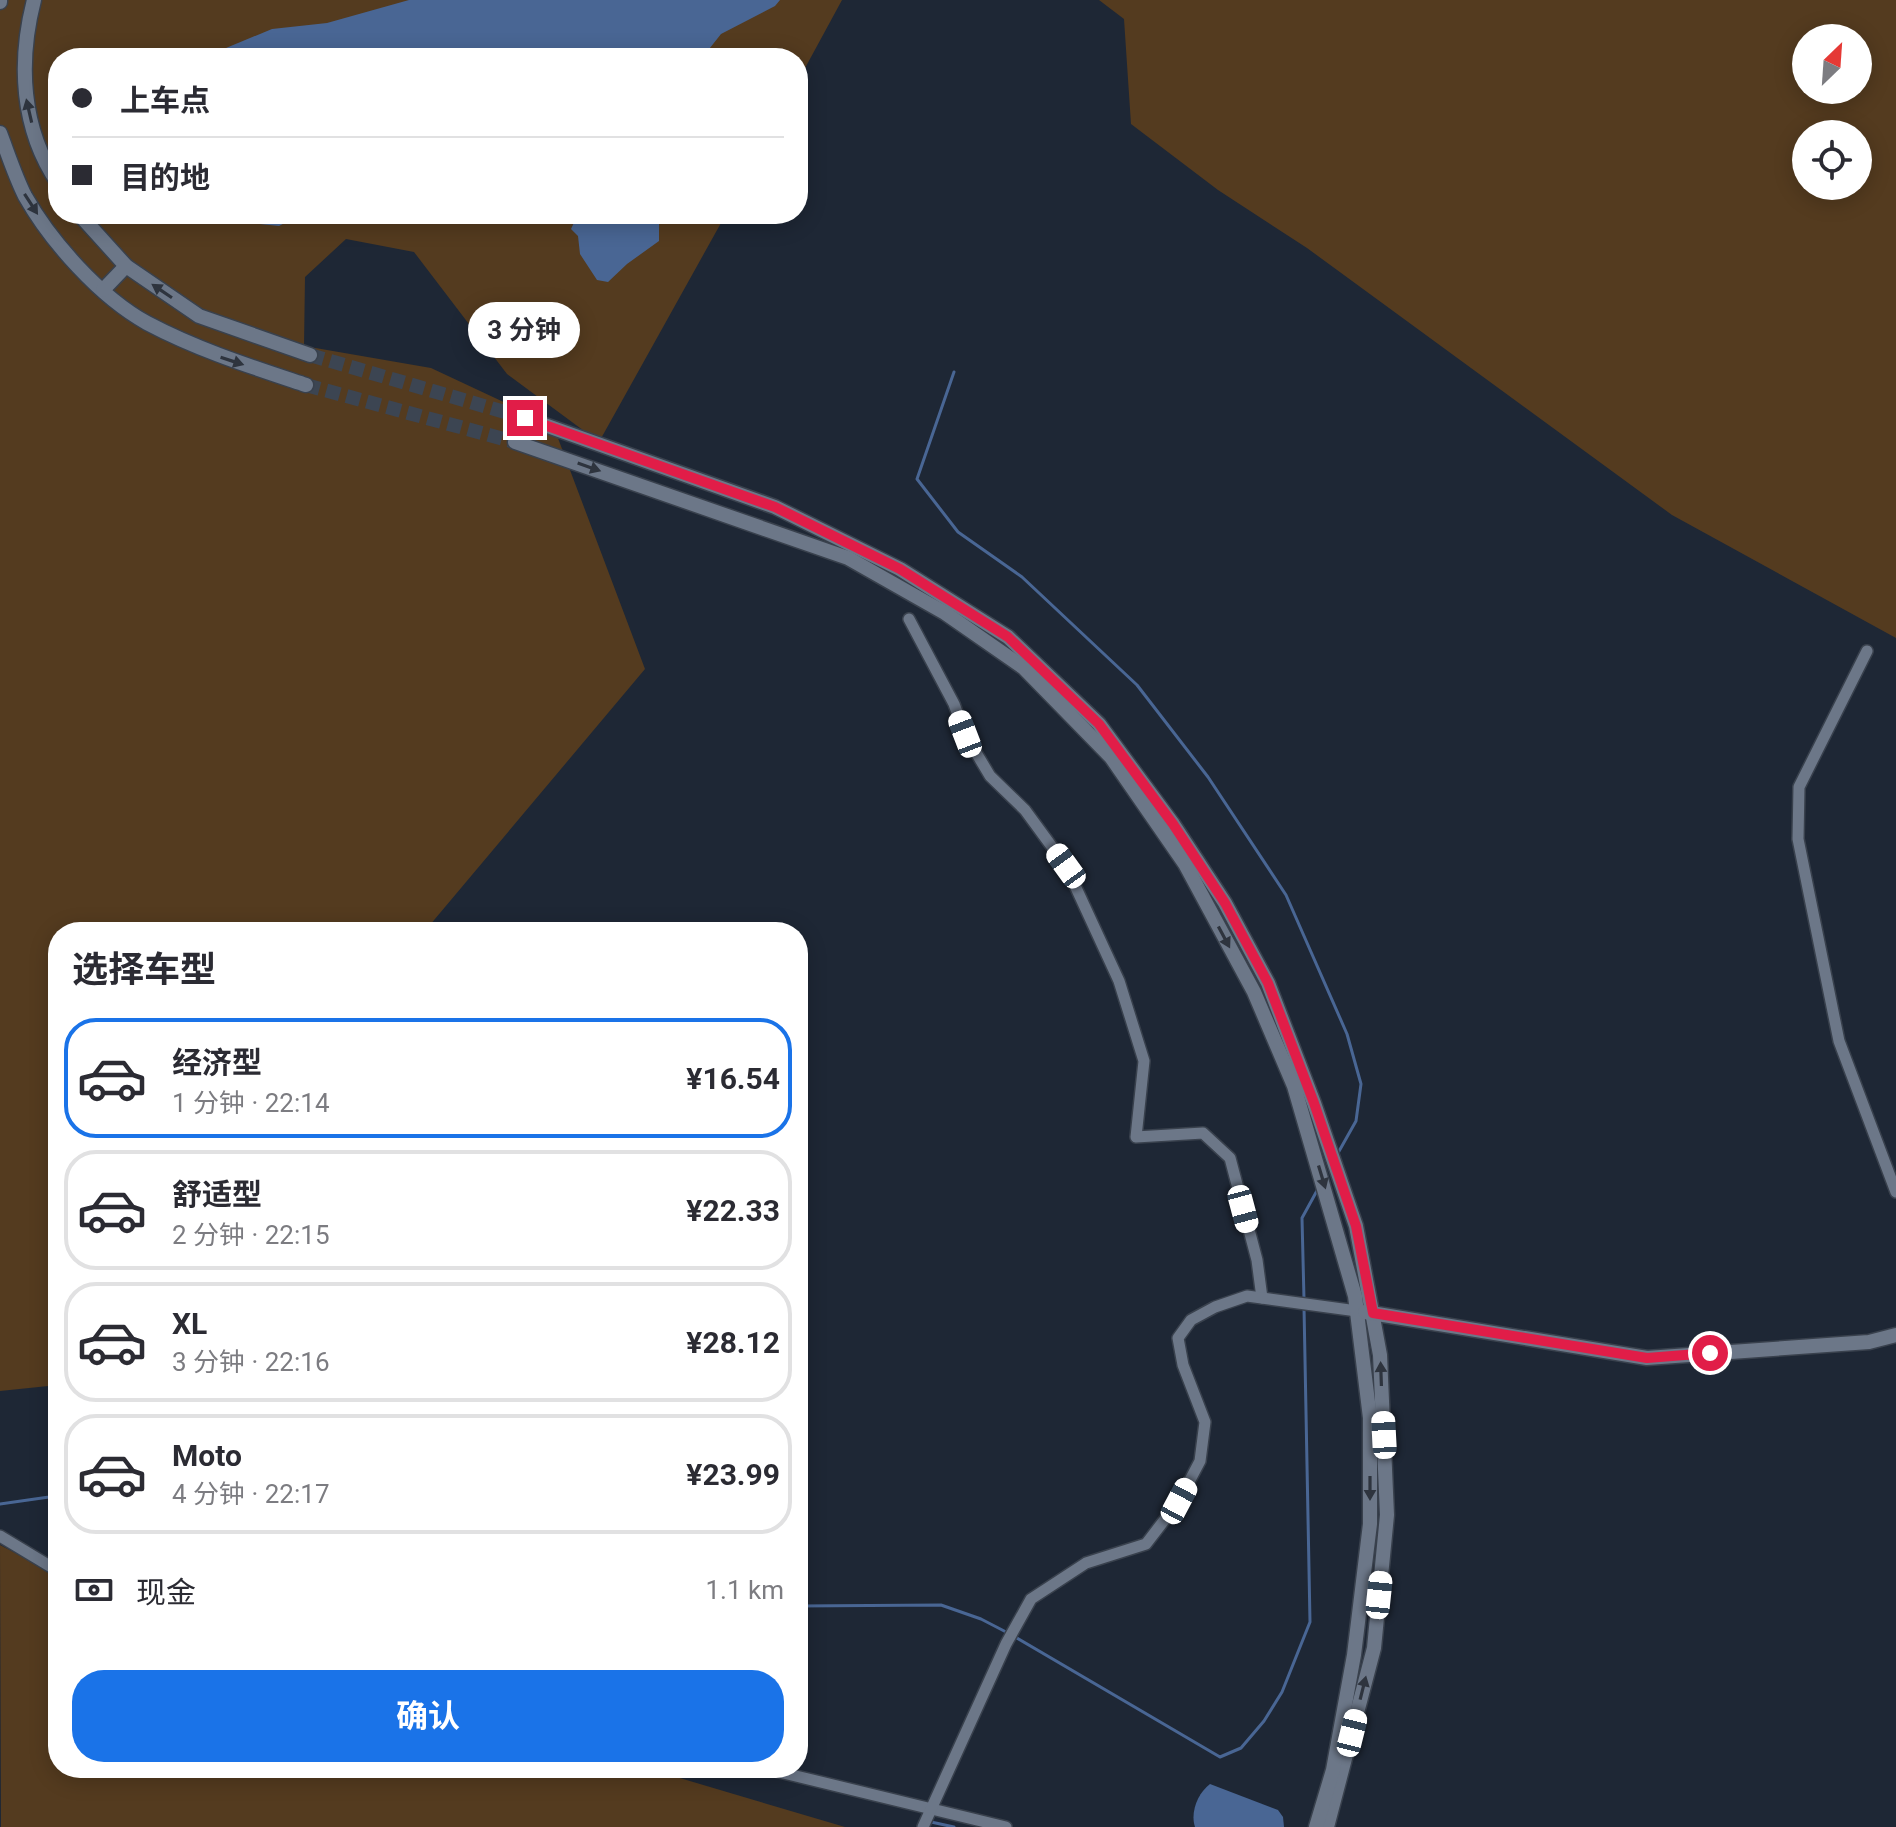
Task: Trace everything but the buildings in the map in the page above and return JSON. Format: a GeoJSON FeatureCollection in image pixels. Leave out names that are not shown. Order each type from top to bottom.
{"type":"FeatureCollection","features":[{"type":"Feature","properties":{"kind":"main road"},"geometry":{"type":"LineString","coordinates":[[34,0],[24,55],[25,92],[31,123],[48,163]]}},
{"type":"Feature","properties":{"kind":"main road"},"geometry":{"type":"LineString","coordinates":[[0,133],[25,195],[59,243],[103,290],[144,321],[212,354],[306,385]]}},
{"type":"Feature","properties":{"kind":"main road"},"geometry":{"type":"LineString","coordinates":[[88,224],[126,266],[199,316],[310,355]]}},
{"type":"Feature","properties":{"kind":"main road"},"geometry":{"type":"LineString","coordinates":[[103,290],[126,266]]}},
{"type":"Feature","properties":{"kind":"main road"},"geometry":{"type":"LineString","coordinates":[[525,418],[775,507],[900,569],[1008,637],[1099,724],[1182,837],[1225,903],[1252,953],[1355,1296],[1370,1418],[1370,1524],[1354,1655],[1323,1822]]}},
{"type":"Feature","properties":{"kind":"main road"},"geometry":{"type":"LineString","coordinates":[[515,442],[848,558],[945,613],[1024,668],[1111,757],[1185,864],[1239,964],[1271,1012],[1314,1103],[1356,1226],[1380,1355],[1387,1515],[1374,1648],[1323,1822]]}},
{"type":"Feature","properties":{"kind":"main road"},"geometry":{"type":"LineString","coordinates":[[1239,964],[1247,973],[1255,975],[1257,970],[1252,953]]}},
{"type":"Feature","properties":{"kind":"main road"},"geometry":{"type":"LineString","coordinates":[[1357,1311],[1647,1358],[1869,1342],[1896,1335]]}},
{"type":"Feature","properties":{"kind":"street"},"geometry":{"type":"LineString","coordinates":[[909,619],[954,704],[965,734],[990,776],[1025,810],[1066,866],[1119,981],[1144,1061],[1136,1137],[1203,1133],[1230,1158],[1257,1260],[1262,1298]]}},
{"type":"Feature","properties":{"kind":"street"},"geometry":{"type":"LineString","coordinates":[[1867,651],[1799,787],[1798,839],[1839,1041],[1896,1192]]}},
{"type":"Feature","properties":{"kind":"street"},"geometry":{"type":"LineString","coordinates":[[923,1827],[1006,1644],[1031,1599],[1086,1563],[1146,1544],[1179,1501],[1200,1461],[1205,1422],[1183,1365],[1178,1338],[1191,1320],[1215,1307],[1247,1296],[1357,1311]]}},
{"type":"Feature","properties":{"kind":"street"},"geometry":{"type":"LineString","coordinates":[[0,1536],[48,1565]]}},
{"type":"Feature","properties":{"kind":"street"},"geometry":{"type":"LineString","coordinates":[[803,1778],[1006,1827]]}},
{"type":"Feature","properties":{"kind":"shaded area"},"geometry":{"type":"Polygon","coordinates":[[[0,0],[842,0],[808,63],[808,48],[48,48],[48,224],[720,224],[599,442],[507,374],[414,252],[346,239],[305,277],[304,346],[431,368],[553,425],[645,669],[432,922],[48,922],[48,1386],[0,1391],[0,0]]]}},
{"type":"Feature","properties":{"kind":"shaded area"},"geometry":{"type":"Polygon","coordinates":[[[1099,0],[1896,0],[1896,638],[1672,515],[1307,248],[1218,190],[1131,124],[1124,19],[1099,0]]]}},
{"type":"Feature","properties":{"kind":"shaded area"},"geometry":{"type":"Polygon","coordinates":[[[0,1545],[48,1570],[48,1778],[680,1778],[845,1827],[1,1827],[0,1545]]]}},
{"type":"Feature","properties":{"kind":"water"},"geometry":{"type":"Polygon","coordinates":[[[409,0],[780,0],[775,6],[721,34],[710,48],[226,48],[272,29],[327,23],[409,0]]]}},
{"type":"Feature","properties":{"kind":"water"},"geometry":{"type":"Polygon","coordinates":[[[573,224],[659,224],[659,241],[608,282],[597,280],[580,254],[578,236],[571,229],[573,224]]]}},
{"type":"Feature","properties":{"kind":"water"},"geometry":{"type":"Polygon","coordinates":[[[1210,1784],[1278,1810],[1284,1827],[1195,1827],[1196,1803],[1210,1784]]]}},
{"type":"Feature","properties":{"kind":"waterway"},"geometry":{"type":"LineString","coordinates":[[954,372],[917,479],[958,532],[1022,577],[1137,685],[1208,777],[1286,895],[1347,1034],[1361,1084],[1356,1121],[1338,1153]]}},
{"type":"Feature","properties":{"kind":"waterway"},"geometry":{"type":"LineString","coordinates":[[1304,1299],[1302,1218],[1319,1187]]}},
{"type":"Feature","properties":{"kind":"waterway"},"geometry":{"type":"LineString","coordinates":[[1015,1637],[1220,1757],[1241,1748],[1264,1721],[1282,1692],[1310,1622],[1304,1307]]}},
{"type":"Feature","properties":{"kind":"waterway"},"geometry":{"type":"LineString","coordinates":[[0,1504],[48,1497]]}},
{"type":"Feature","properties":{"kind":"waterway"},"geometry":{"type":"LineString","coordinates":[[808,1606],[941,1605],[981,1619],[1008,1633]]}},
{"type":"Feature","properties":{"kind":"waterway"},"geometry":{"type":"LineString","coordinates":[[931,1822],[954,1827]]}},
{"type":"Feature","properties":{"kind":"tunnel"},"geometry":{"type":"LineString","coordinates":[[310,355],[525,418]]}},
{"type":"Feature","properties":{"kind":"tunnel"},"geometry":{"type":"LineString","coordinates":[[306,385],[515,442]]}},
{"type":"Feature","properties":{"kind":"route"},"geometry":{"type":"LineString","coordinates":[[525,418],[775,507],[900,569],[1008,637],[1099,724],[1173,824],[1225,903],[1268,983],[1356,1226],[1373,1313],[1647,1358],[1710,1353]]}}]}
